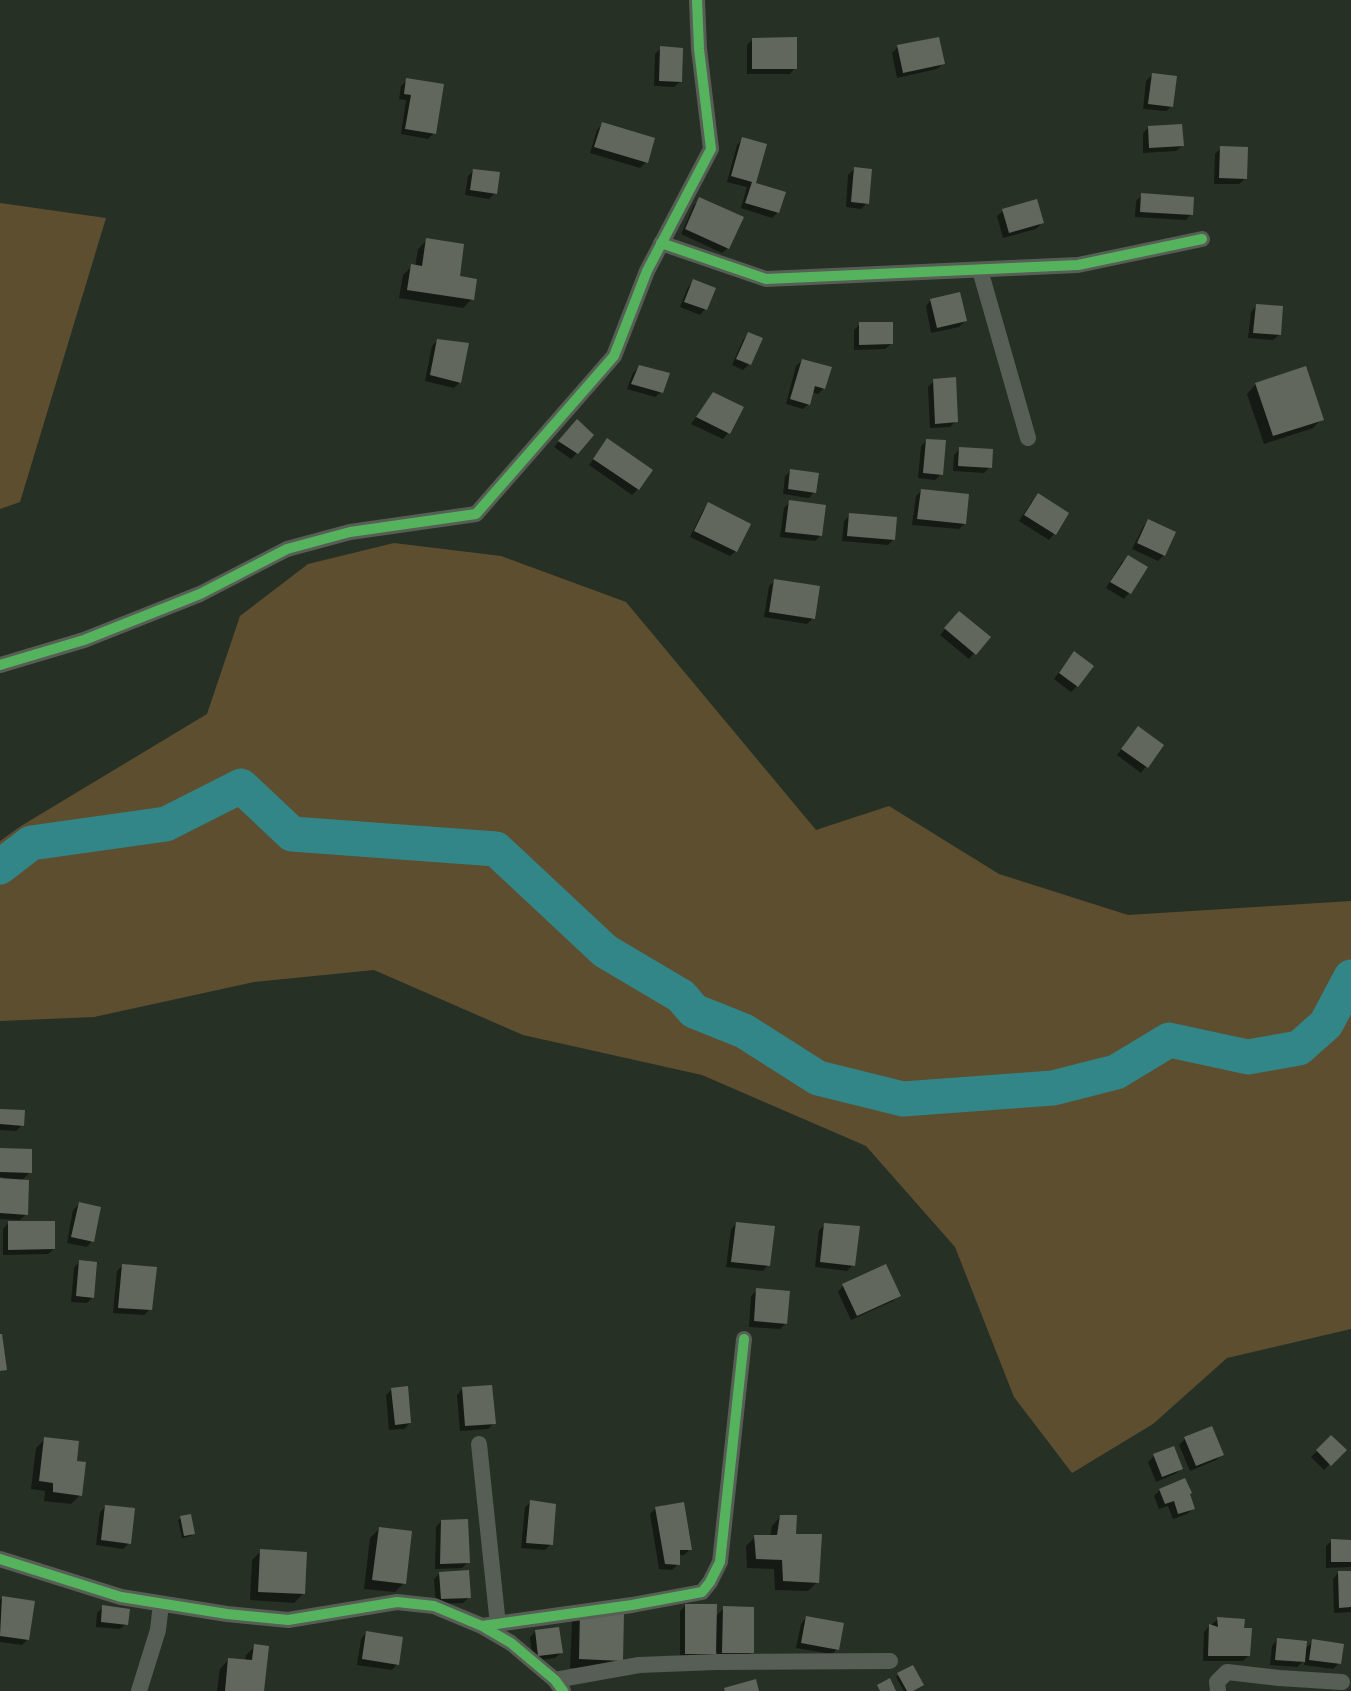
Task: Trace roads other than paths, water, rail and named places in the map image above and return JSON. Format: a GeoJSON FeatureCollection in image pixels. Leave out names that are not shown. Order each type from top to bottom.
{"type":"FeatureCollection","features":[{"type":"Feature","properties":{"kind":"street"},"geometry":{"type":"LineString","coordinates":[[0,665],[84,640],[200,594],[287,549],[350,532],[476,514],[614,356],[647,271],[711,149],[699,49],[697,0]]}},
{"type":"Feature","properties":{"kind":"street"},"geometry":{"type":"LineString","coordinates":[[661,243],[766,279],[1079,265],[1202,239]]}},
{"type":"Feature","properties":{"kind":"street"},"geometry":{"type":"LineString","coordinates":[[980,270],[1028,438]]}},
{"type":"Feature","properties":{"kind":"street"},"geometry":{"type":"LineString","coordinates":[[490,1625],[702,1592],[720,1562],[744,1339]]}},
{"type":"Feature","properties":{"kind":"street"},"geometry":{"type":"LineString","coordinates":[[479,1444],[490,1625]]}},
{"type":"Feature","properties":{"kind":"street"},"geometry":{"type":"LineString","coordinates":[[0,1559],[121,1597],[226,1614],[288,1620],[397,1602],[434,1606],[490,1625],[559,1685],[639,1665],[890,1661]]}},
{"type":"Feature","properties":{"kind":"street"},"geometry":{"type":"LineString","coordinates":[[139,1691],[158,1630],[161,1604]]}},
{"type":"Feature","properties":{"kind":"street"},"geometry":{"type":"LineString","coordinates":[[1218,1691],[1217,1682],[1227,1672],[1342,1682]]}},
{"type":"Feature","properties":{"kind":"waterway"},"geometry":{"type":"LineString","coordinates":[[0,867],[31,843],[166,824],[241,786],[292,834],[496,849],[605,951],[681,996],[694,1011],[744,1031],[818,1078],[903,1099],[1053,1088],[1116,1072],[1169,1040],[1248,1057],[1299,1048],[1326,1024],[1351,977]]}}]}
